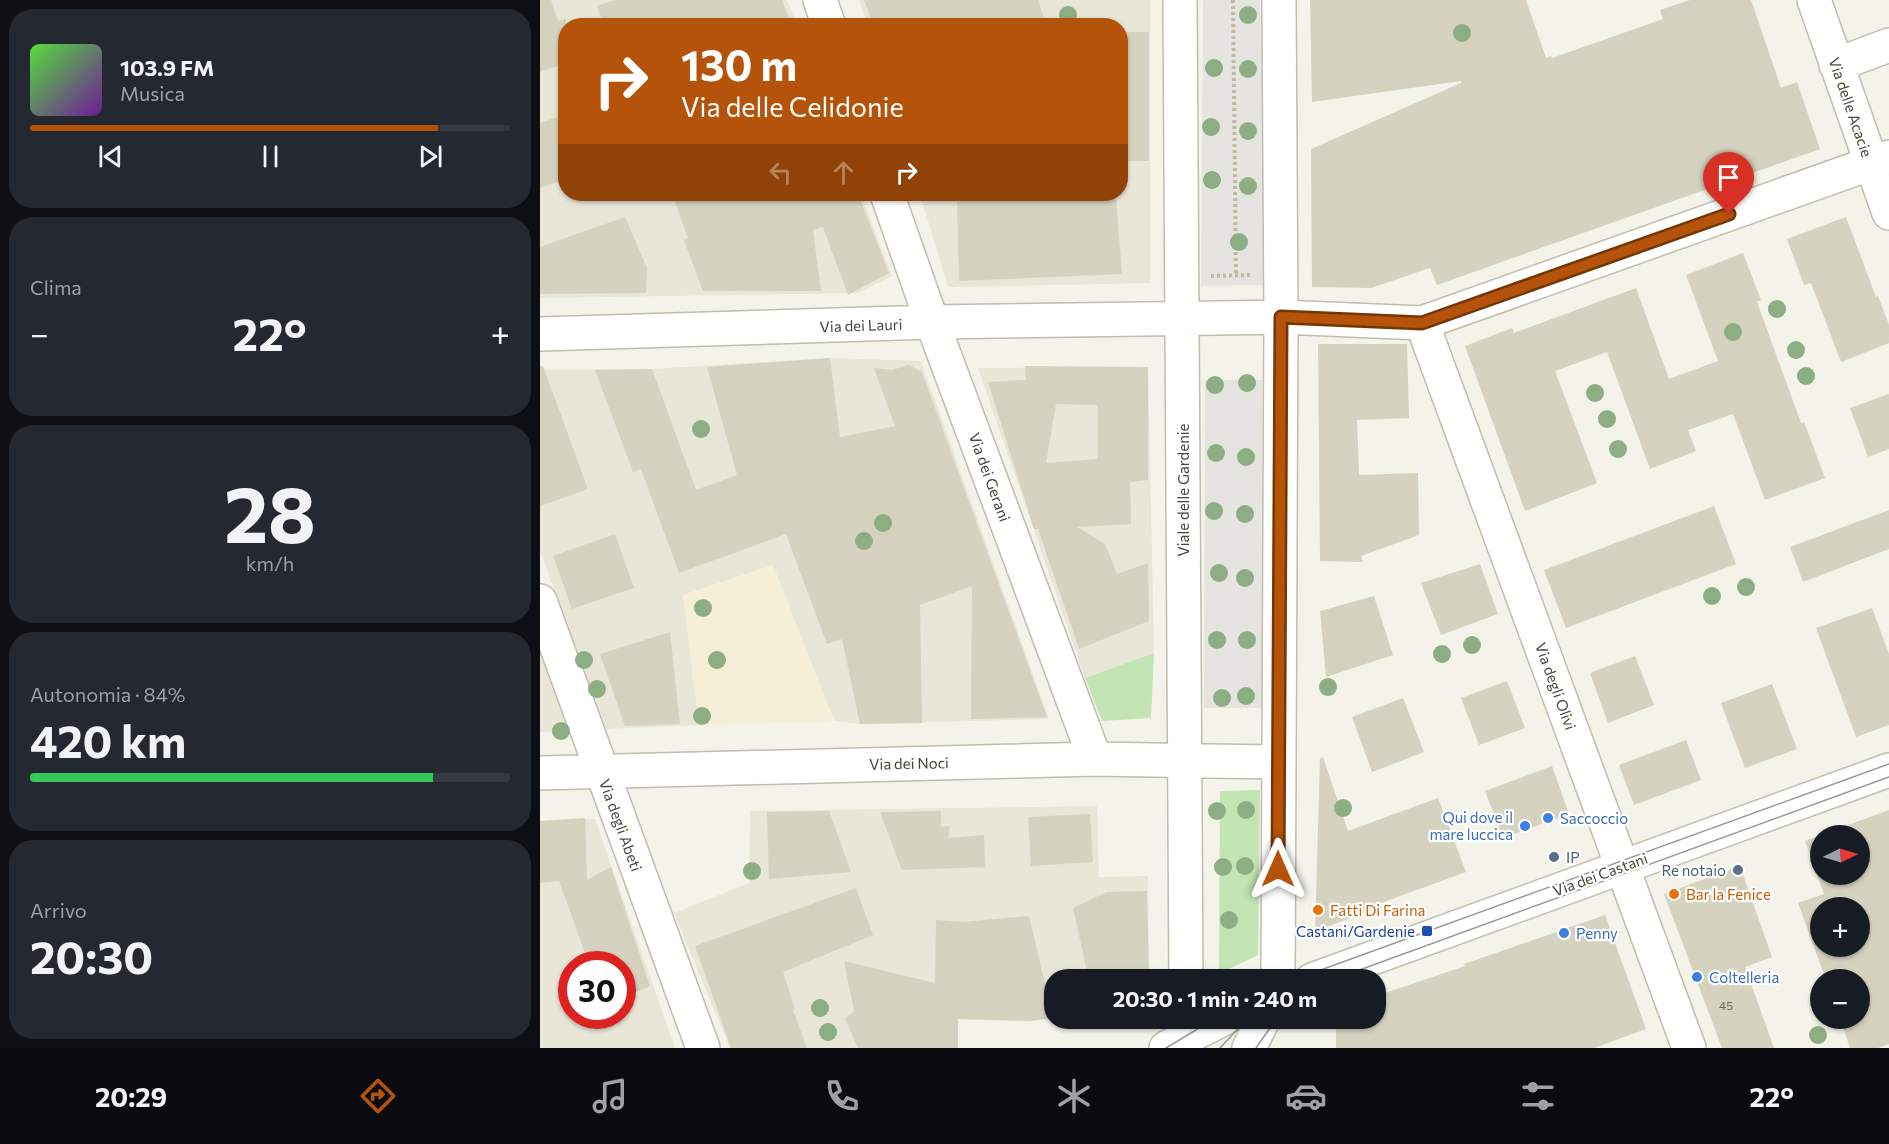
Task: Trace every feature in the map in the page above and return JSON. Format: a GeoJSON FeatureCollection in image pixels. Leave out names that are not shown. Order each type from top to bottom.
{"type":"FeatureCollection","features":[{"type":"Feature","properties":{"kind":"street"},"geometry":{"type":"LineString","coordinates":[[820,0],[826,18]]}},
{"type":"Feature","properties":{"kind":"street","name":"Viale delle Gardenie"},"geometry":{"type":"LineString","coordinates":[[1180,0],[1186,969]]}},
{"type":"Feature","properties":{"kind":"street"},"geometry":{"type":"LineString","coordinates":[[1278,969],[1281,317],[1279,0]]}},
{"type":"Feature","properties":{"kind":"street","name":"Via delle Acacie"},"geometry":{"type":"LineString","coordinates":[[1814,0],[1836,65],[1880,161],[1889,213]]}},
{"type":"Feature","properties":{"kind":"street"},"geometry":{"type":"LineString","coordinates":[[1836,65],[1889,45]]}},
{"type":"Feature","properties":{"kind":"street"},"geometry":{"type":"LineString","coordinates":[[1422,323],[1880,161]]}},
{"type":"Feature","properties":{"kind":"street","name":"Via dei Gerani"},"geometry":{"type":"LineString","coordinates":[[889,201],[932,322],[1095,759]]}},
{"type":"Feature","properties":{"kind":"street","name":"Via dei Lauri"},"geometry":{"type":"LineString","coordinates":[[540,334],[932,322],[1281,317],[1422,323]]}},
{"type":"Feature","properties":{"kind":"street","name":"Via degli Olivi"},"geometry":{"type":"LineString","coordinates":[[1422,323],[1689,1048]]}},
{"type":"Feature","properties":{"kind":"street","name":"Via degli Abeti"},"geometry":{"type":"LineString","coordinates":[[540,601],[703,1048]]}},
{"type":"Feature","properties":{"kind":"street","name":"Via dei Noci"},"geometry":{"type":"LineString","coordinates":[[540,773],[1095,759],[1278,762]]}},
{"type":"Feature","properties":{"kind":"street","name":"Via dei Castani"},"geometry":{"type":"LineString","coordinates":[[1342,969],[1889,770]]}},
{"type":"Feature","properties":{"kind":"street"},"geometry":{"type":"LineString","coordinates":[[1180,1035],[1196,1029]]}},
{"type":"Feature","properties":{"kind":"street"},"geometry":{"type":"LineString","coordinates":[[1220,1048],[1238,1029]]}},
{"type":"Feature","properties":{"kind":"street"},"geometry":{"type":"LineString","coordinates":[[1249,1048],[1258,1029]]}},
{"type":"Feature","properties":{"kind":"street"},"geometry":{"type":"LineString","coordinates":[[1274,1048],[1275,1029]]}},
{"type":"Feature","properties":{"kind":"path"},"geometry":{"type":"LineString","coordinates":[[1233,0],[1236,276]]}},
{"type":"Feature","properties":{"kind":"path"},"geometry":{"type":"LineString","coordinates":[[1202,276],[1256,275]]}},
{"type":"Feature","properties":{"kind":"shaded area"},"geometry":{"type":"Polygon","coordinates":[[[540,0],[787,0],[794,18],[558,18],[558,201],[864,201],[892,276],[858,293],[540,298],[540,0]]]}},
{"type":"Feature","properties":{"kind":"shaded area"},"geometry":{"type":"Polygon","coordinates":[[[859,0],[1150,0],[1150,283],[948,287],[922,201],[1128,201],[1128,18],[865,18],[859,0]]]}},
{"type":"Feature","properties":{"kind":"shaded area"},"geometry":{"type":"Polygon","coordinates":[[[1203,0],[1260,0],[1267,285],[1201,286],[1203,0]]]}},
{"type":"Feature","properties":{"kind":"shaded area"},"geometry":{"type":"Polygon","coordinates":[[[830,358],[921,361],[1049,719],[860,724],[834,721],[773,565],[683,595],[699,725],[606,729],[540,551],[540,370],[652,369],[830,358]]]}},
{"type":"Feature","properties":{"kind":"shaded area"},"geometry":{"type":"Polygon","coordinates":[[[1148,367],[1154,653],[1085,678],[978,368],[1148,367]]]}},
{"type":"Feature","properties":{"kind":"shaded area"},"geometry":{"type":"Polygon","coordinates":[[[1205,380],[1262,380],[1262,708],[1204,708],[1205,380]]]}},
{"type":"Feature","properties":{"kind":"shaded area"},"geometry":{"type":"Polygon","coordinates":[[[773,565],[834,721],[699,725],[683,595],[773,565]]]}},
{"type":"Feature","properties":{"kind":"shaded area"},"geometry":{"type":"Polygon","coordinates":[[[540,643],[572,731],[540,732],[540,643]]]}},
{"type":"Feature","properties":{"kind":"shaded area"},"geometry":{"type":"Polygon","coordinates":[[[1097,806],[1099,877],[1148,876],[1149,969],[1044,969],[1044,1019],[1029,1021],[958,1019],[958,1048],[730,1048],[674,913],[749,883],[750,811],[1097,806]]]}},
{"type":"Feature","properties":{"kind":"shaded area"},"geometry":{"type":"Polygon","coordinates":[[[595,819],[675,1048],[540,1048],[540,821],[595,819]]]}},
{"type":"Feature","properties":{"kind":"green space"},"geometry":{"type":"Polygon","coordinates":[[[1154,653],[1151,718],[1102,721],[1085,678],[1154,653]]]}},
{"type":"Feature","properties":{"kind":"green space"},"geometry":{"type":"Polygon","coordinates":[[[1260,790],[1258,955],[1229,969],[1219,969],[1220,791],[1260,790]]]}},
{"type":"Feature","properties":{"kind":"building"},"geometry":{"type":"Polygon","coordinates":[[[540,0],[551,0],[558,21],[558,66],[540,72],[540,0]]]}},
{"type":"Feature","properties":{"kind":"building"},"geometry":{"type":"Polygon","coordinates":[[[615,0],[782,0],[789,18],[601,18],[597,6],[615,0]]]}},
{"type":"Feature","properties":{"kind":"building"},"geometry":{"type":"Polygon","coordinates":[[[864,0],[1038,0],[1044,18],[871,18],[864,0]]]}},
{"type":"Feature","properties":{"kind":"building"},"geometry":{"type":"Polygon","coordinates":[[[1310,0],[1526,0],[1546,58],[1551,56],[1552,58],[1663,19],[1660,10],[1690,0],[1751,0],[1781,88],[1797,82],[1820,149],[1437,285],[1430,268],[1371,288],[1312,287],[1311,149],[1461,83],[1461,81],[1312,102],[1310,0]]]}},
{"type":"Feature","properties":{"kind":"building"},"geometry":{"type":"Polygon","coordinates":[[[1128,32],[1149,32],[1149,161],[1128,161],[1128,32]]]}},
{"type":"Feature","properties":{"kind":"building"},"geometry":{"type":"Polygon","coordinates":[[[558,117],[558,182],[540,188],[540,123],[558,117]]]}},
{"type":"Feature","properties":{"kind":"building"},"geometry":{"type":"Polygon","coordinates":[[[675,201],[861,201],[889,273],[848,295],[823,227],[813,230],[821,291],[703,291],[684,240],[688,238],[675,201]]]}},
{"type":"Feature","properties":{"kind":"building"},"geometry":{"type":"Polygon","coordinates":[[[957,201],[1116,201],[1122,274],[959,281],[957,201]]]}},
{"type":"Feature","properties":{"kind":"building"},"geometry":{"type":"Polygon","coordinates":[[[625,217],[647,268],[646,293],[540,294],[540,247],[625,217]]]}},
{"type":"Feature","properties":{"kind":"building"},"geometry":{"type":"Polygon","coordinates":[[[1846,217],[1889,325],[1889,343],[1841,362],[1811,283],[1804,285],[1787,239],[1846,217]]]}},
{"type":"Feature","properties":{"kind":"building"},"geometry":{"type":"Polygon","coordinates":[[[1743,253],[1761,300],[1757,302],[1801,423],[1804,422],[1825,478],[1765,500],[1733,414],[1688,430],[1696,451],[1650,469],[1607,352],[1555,371],[1597,483],[1525,511],[1465,346],[1512,328],[1514,333],[1636,288],[1669,379],[1718,361],[1686,275],[1743,253]]]}},
{"type":"Feature","properties":{"kind":"building"},"geometry":{"type":"Polygon","coordinates":[[[1318,344],[1407,344],[1409,418],[1357,420],[1359,475],[1418,473],[1419,535],[1361,556],[1363,562],[1320,561],[1318,344]]]}},
{"type":"Feature","properties":{"kind":"building"},"geometry":{"type":"Polygon","coordinates":[[[830,358],[840,437],[895,426],[874,368],[892,370],[909,365],[922,372],[1047,717],[971,719],[972,586],[920,605],[922,723],[860,724],[842,639],[827,644],[786,534],[679,573],[641,469],[633,472],[595,370],[652,369],[696,490],[737,475],[707,367],[830,358]]]}},
{"type":"Feature","properties":{"kind":"building"},"geometry":{"type":"Polygon","coordinates":[[[540,366],[543,366],[588,489],[540,506],[540,366]]]}},
{"type":"Feature","properties":{"kind":"building"},"geometry":{"type":"Polygon","coordinates":[[[1025,366],[1148,367],[1148,480],[1130,482],[1131,524],[1077,527],[1105,544],[1117,574],[1148,563],[1149,621],[1079,649],[1038,529],[1034,529],[988,382],[1026,380],[1025,366]],[[1056,404],[1046,463],[1098,459],[1098,405],[1056,404]]]}},
{"type":"Feature","properties":{"kind":"building"},"geometry":{"type":"Polygon","coordinates":[[[1889,394],[1889,449],[1868,457],[1850,408],[1889,394]]]}},
{"type":"Feature","properties":{"kind":"building"},"geometry":{"type":"Polygon","coordinates":[[[1714,506],[1736,564],[1566,628],[1544,570],[1714,506]]]}},
{"type":"Feature","properties":{"kind":"building"},"geometry":{"type":"Polygon","coordinates":[[[1889,510],[1889,549],[1803,582],[1790,547],[1889,510]]]}},
{"type":"Feature","properties":{"kind":"building"},"geometry":{"type":"Polygon","coordinates":[[[615,534],[634,588],[572,609],[553,556],[615,534]]]}},
{"type":"Feature","properties":{"kind":"building"},"geometry":{"type":"Polygon","coordinates":[[[1480,564],[1498,614],[1441,635],[1421,583],[1480,564]]]}},
{"type":"Feature","properties":{"kind":"building"},"geometry":{"type":"Polygon","coordinates":[[[1374,596],[1393,655],[1326,677],[1320,611],[1374,596]]]}},
{"type":"Feature","properties":{"kind":"building"},"geometry":{"type":"Polygon","coordinates":[[[1872,608],[1889,654],[1889,725],[1856,737],[1816,628],[1872,608]]]}},
{"type":"Feature","properties":{"kind":"building"},"geometry":{"type":"Polygon","coordinates":[[[670,632],[680,724],[625,726],[600,654],[670,632]]]}},
{"type":"Feature","properties":{"kind":"building"},"geometry":{"type":"Polygon","coordinates":[[[1635,656],[1654,705],[1608,723],[1590,673],[1635,656]]]}},
{"type":"Feature","properties":{"kind":"building"},"geometry":{"type":"Polygon","coordinates":[[[1507,681],[1525,728],[1479,745],[1461,698],[1507,681]]]}},
{"type":"Feature","properties":{"kind":"building"},"geometry":{"type":"Polygon","coordinates":[[[1772,684],[1797,749],[1745,768],[1721,703],[1772,684]]]}},
{"type":"Feature","properties":{"kind":"building"},"geometry":{"type":"Polygon","coordinates":[[[1403,698],[1424,752],[1372,772],[1352,717],[1403,698]]]}},
{"type":"Feature","properties":{"kind":"building"},"geometry":{"type":"Polygon","coordinates":[[[1686,740],[1701,780],[1634,805],[1619,765],[1686,740]]]}},
{"type":"Feature","properties":{"kind":"building"},"geometry":{"type":"Polygon","coordinates":[[[1323,757],[1348,831],[1438,798],[1466,872],[1373,906],[1375,909],[1315,931],[1320,758],[1323,757]]]}},
{"type":"Feature","properties":{"kind":"building"},"geometry":{"type":"Polygon","coordinates":[[[1552,766],[1569,814],[1503,838],[1485,791],[1552,766]]]}},
{"type":"Feature","properties":{"kind":"building"},"geometry":{"type":"Polygon","coordinates":[[[1889,810],[1889,1044],[1878,1048],[1850,1048],[1844,1029],[1870,1029],[1870,969],[1822,969],[1818,957],[1870,957],[1870,897],[1815,897],[1824,894],[1821,885],[1870,885],[1870,825],[1848,825],[1889,810]]]}},
{"type":"Feature","properties":{"kind":"building"},"geometry":{"type":"Polygon","coordinates":[[[829,811],[851,872],[769,879],[767,812],[829,811]]]}},
{"type":"Feature","properties":{"kind":"building"},"geometry":{"type":"Polygon","coordinates":[[[941,811],[941,827],[950,826],[948,838],[984,835],[985,867],[902,870],[880,812],[941,811]]]}},
{"type":"Feature","properties":{"kind":"building"},"geometry":{"type":"Polygon","coordinates":[[[1090,814],[1093,862],[1031,866],[1028,817],[1090,814]]]}},
{"type":"Feature","properties":{"kind":"building"},"geometry":{"type":"Polygon","coordinates":[[[585,818],[587,880],[611,867],[650,986],[636,992],[636,951],[584,951],[559,881],[540,883],[540,821],[585,818]]]}},
{"type":"Feature","properties":{"kind":"building"},"geometry":{"type":"Polygon","coordinates":[[[1810,839],[1810,855],[1805,841],[1810,839]]]}},
{"type":"Feature","properties":{"kind":"building"},"geometry":{"type":"Polygon","coordinates":[[[1740,866],[1772,957],[1745,967],[1774,1048],[1722,1048],[1664,894],[1740,866]]]}},
{"type":"Feature","properties":{"kind":"building"},"geometry":{"type":"Polygon","coordinates":[[[856,888],[873,935],[783,972],[795,1009],[793,1010],[807,1048],[731,1048],[695,946],[856,888]]]}},
{"type":"Feature","properties":{"kind":"building"},"geometry":{"type":"Polygon","coordinates":[[[1147,891],[1149,969],[1087,969],[1073,908],[1107,892],[1147,891]]]}},
{"type":"Feature","properties":{"kind":"building"},"geometry":{"type":"Polygon","coordinates":[[[1810,899],[1810,936],[1798,903],[1810,899]]]}},
{"type":"Feature","properties":{"kind":"building"},"geometry":{"type":"Polygon","coordinates":[[[1605,915],[1646,1029],[1594,1048],[1336,1048],[1336,1029],[1386,1029],[1386,993],[1465,966],[1464,964],[1605,915]]]}},
{"type":"Feature","properties":{"kind":"building"},"geometry":{"type":"Polygon","coordinates":[[[1029,916],[1044,980],[1044,1019],[1029,1021],[958,1019],[958,1048],[858,1048],[845,1019],[854,1011],[844,961],[935,983],[936,920],[962,922],[1029,916]]]}},
{"type":"Feature","properties":{"kind":"tram line"},"geometry":{"type":"LineString","coordinates":[[1323,969],[1889,764]]}},
{"type":"Feature","properties":{"kind":"tram line"},"geometry":{"type":"LineString","coordinates":[[1362,969],[1889,777]]}},
{"type":"Feature","properties":{"kind":"tram line"},"geometry":{"type":"LineString","coordinates":[[1166,1048],[1198,1029]]}},
{"type":"Feature","properties":{"kind":"tram line"},"geometry":{"type":"LineString","coordinates":[[1220,1048],[1238,1029]]}},
{"type":"Feature","properties":{"kind":"tram line"},"geometry":{"type":"LineString","coordinates":[[1256,1048],[1269,1029]]}},
{"type":"Feature","properties":{"kind":"place","name":"Saccoccio"},"geometry":{"type":"Point","coordinates":[1548,818]}},
{"type":"Feature","properties":{"kind":"place","name":"Qui dove il mare luccica"},"geometry":{"type":"Point","coordinates":[1525,826]}},
{"type":"Feature","properties":{"kind":"place","name":"IP"},"geometry":{"type":"Point","coordinates":[1554,857]}},
{"type":"Feature","properties":{"kind":"place","name":"Re notaio"},"geometry":{"type":"Point","coordinates":[1738,870]}},
{"type":"Feature","properties":{"kind":"place","name":"Bar la Fenice"},"geometry":{"type":"Point","coordinates":[1674,894]}},
{"type":"Feature","properties":{"kind":"place","name":"Fatti Di Farina"},"geometry":{"type":"Point","coordinates":[1318,910]}},
{"type":"Feature","properties":{"kind":"place","name":"Castani/Gardenie"},"geometry":{"type":"Point","coordinates":[1427,931]}},
{"type":"Feature","properties":{"kind":"place","name":"Penny"},"geometry":{"type":"Point","coordinates":[1564,933]}},
{"type":"Feature","properties":{"kind":"place","name":"Coltelleria"},"geometry":{"type":"Point","coordinates":[1697,977]}},
{"type":"Feature","properties":{"kind":"route"},"geometry":{"type":"LineString","coordinates":[[1278,869],[1281,317],[1422,323],[1729,214]]}}]}
